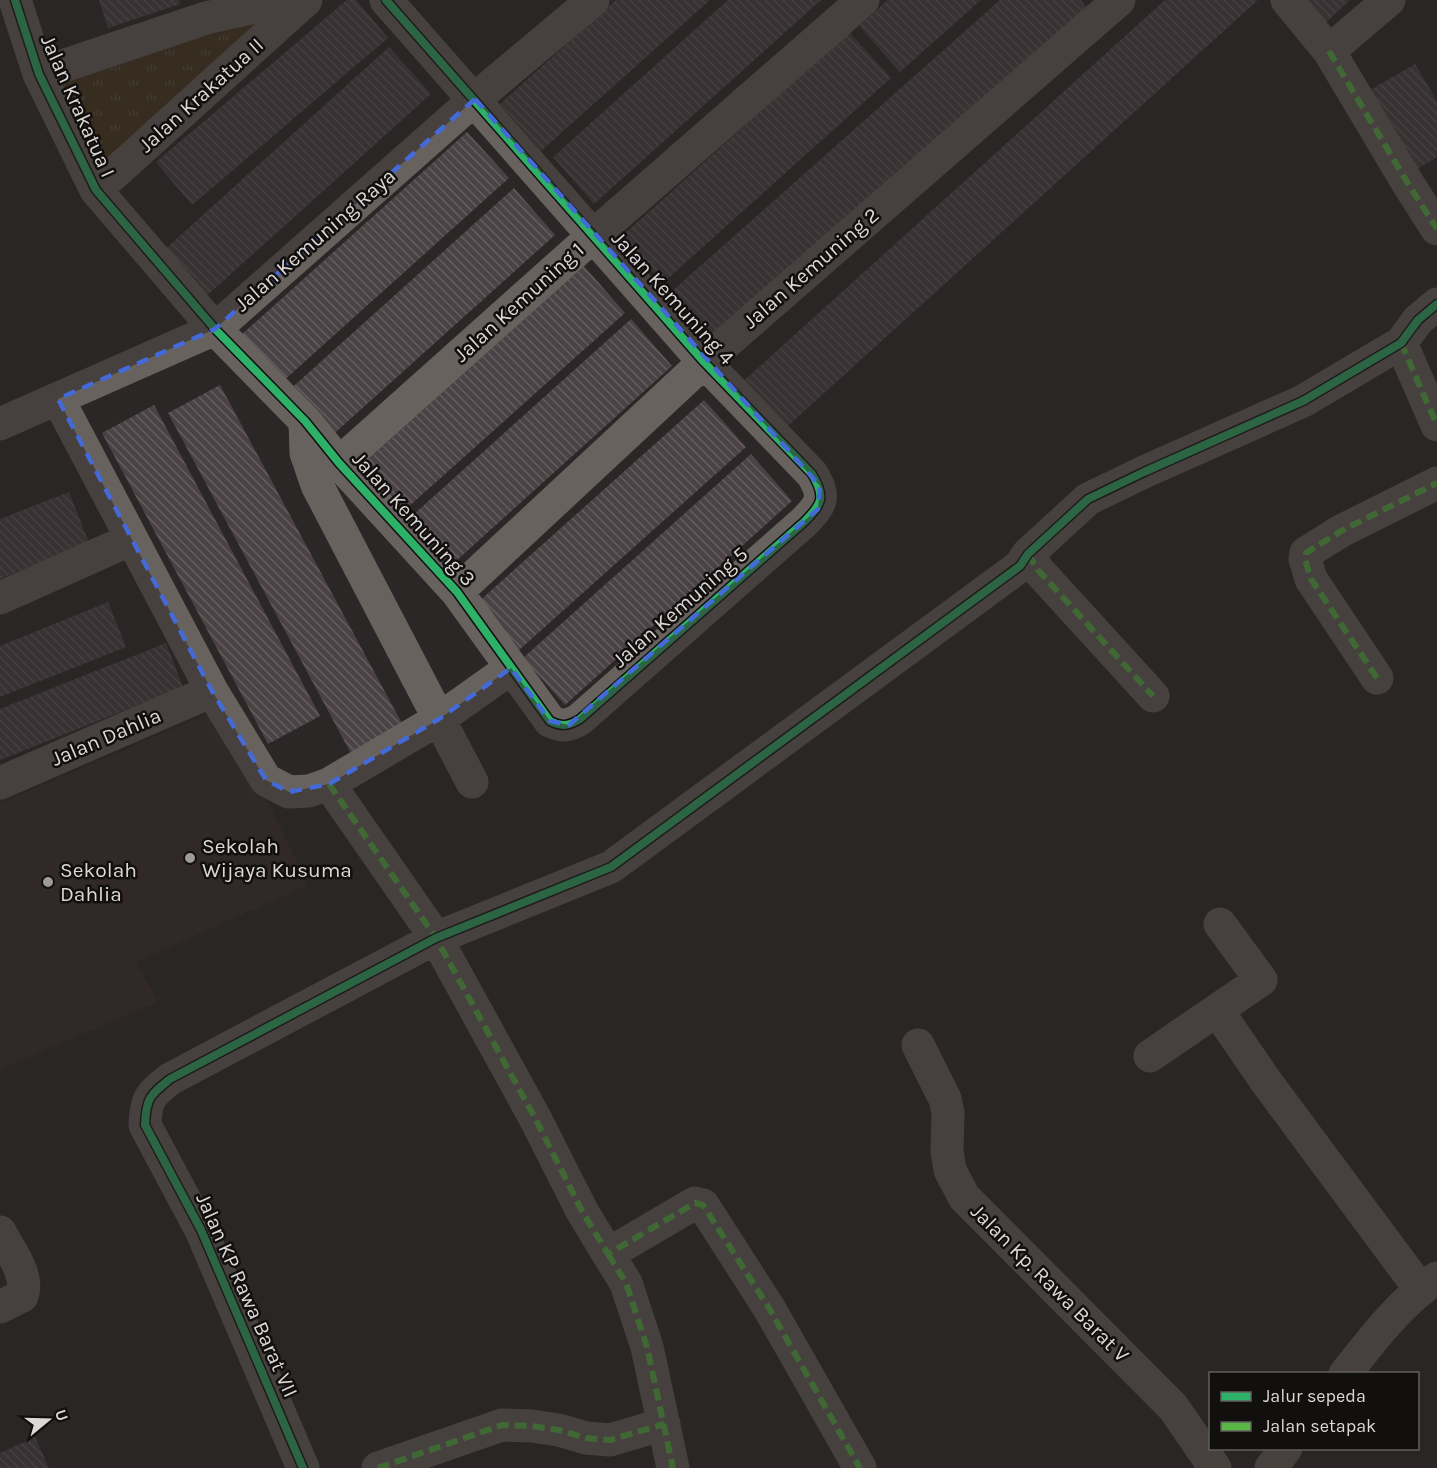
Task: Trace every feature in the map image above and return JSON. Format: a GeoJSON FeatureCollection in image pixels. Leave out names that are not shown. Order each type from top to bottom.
{"type":"FeatureCollection","features":[{"type":"Feature","properties":{"kind":"street","name":"Jalan Krakatua I"},"geometry":{"type":"LineString","coordinates":[[15,0],[39,74],[96,190],[214,329]]}},
{"type":"Feature","properties":{"kind":"street","name":"Jalan Krakatua II"},"geometry":{"type":"LineString","coordinates":[[39,74],[203,9],[286,0]]}},
{"type":"Feature","properties":{"kind":"street","name":"Jalan Krakatua II"},"geometry":{"type":"LineString","coordinates":[[96,190],[306,0]]}},
{"type":"Feature","properties":{"kind":"street","name":"Jalan Kemuning 4"},"geometry":{"type":"LineString","coordinates":[[386,0],[704,362],[812,474],[820,486],[821,498],[818,509],[804,522]]}},
{"type":"Feature","properties":{"kind":"street","name":"Jalan Kemuning Raya"},"geometry":{"type":"LineString","coordinates":[[0,423],[214,329],[475,99],[593,0]]}},
{"type":"Feature","properties":{"kind":"street","name":"Jalan Kemuning 1"},"geometry":{"type":"LineString","coordinates":[[339,463],[593,236],[863,0]]}},
{"type":"Feature","properties":{"kind":"street","name":"Jalan Kemuning 2"},"geometry":{"type":"LineString","coordinates":[[457,592],[704,362],[1119,0]]}},
{"type":"Feature","properties":{"kind":"street"},"geometry":{"type":"LineString","coordinates":[[1287,0],[1329,51],[1437,229]]}},
{"type":"Feature","properties":{"kind":"street"},"geometry":{"type":"LineString","coordinates":[[1329,51],[1389,0]]}},
{"type":"Feature","properties":{"kind":"street"},"geometry":{"type":"LineString","coordinates":[[436,938],[611,867],[1020,566],[1028,554],[1088,499],[1303,401],[1401,343],[1418,320],[1437,304]]}},
{"type":"Feature","properties":{"kind":"street","name":"Jalan Kemuning 3"},"geometry":{"type":"LineString","coordinates":[[214,329],[305,421],[339,463],[457,592],[550,721],[559,725],[569,725],[580,718]]}},
{"type":"Feature","properties":{"kind":"street"},"geometry":{"type":"LineString","coordinates":[[1401,343],[1437,425]]}},
{"type":"Feature","properties":{"kind":"street"},"geometry":{"type":"LineString","coordinates":[[58,399],[212,691],[266,780],[289,792],[309,790],[329,784],[439,719],[512,668]]}},
{"type":"Feature","properties":{"kind":"street"},"geometry":{"type":"LineString","coordinates":[[305,421],[306,453],[317,485],[472,782]]}},
{"type":"Feature","properties":{"kind":"street"},"geometry":{"type":"LineString","coordinates":[[1377,678],[1311,579],[1305,559],[1306,553],[1341,531],[1437,483]]}},
{"type":"Feature","properties":{"kind":"street","name":"Jalan Kemuning 5"},"geometry":{"type":"LineString","coordinates":[[580,718],[804,522]]}},
{"type":"Feature","properties":{"kind":"street"},"geometry":{"type":"LineString","coordinates":[[0,598],[132,539]]}},
{"type":"Feature","properties":{"kind":"street"},"geometry":{"type":"LineString","coordinates":[[1028,554],[1038,570],[1153,696]]}},
{"type":"Feature","properties":{"kind":"street","name":"Jalan Dahlia"},"geometry":{"type":"LineString","coordinates":[[0,783],[212,691]]}},
{"type":"Feature","properties":{"kind":"street"},"geometry":{"type":"LineString","coordinates":[[329,784],[436,938],[535,1118],[582,1211],[626,1282],[646,1347],[673,1468]]}},
{"type":"Feature","properties":{"kind":"street"},"geometry":{"type":"LineString","coordinates":[[1150,1056],[1261,980],[1220,924]]}},
{"type":"Feature","properties":{"kind":"street","name":"Jalan KP Rawa Barat VII"},"geometry":{"type":"LineString","coordinates":[[303,1468],[201,1230],[145,1125],[146,1106],[154,1092],[170,1079],[436,938]]}},
{"type":"Feature","properties":{"kind":"street"},"geometry":{"type":"LineString","coordinates":[[1217,1010],[1265,1080],[1428,1283],[1366,1347],[1347,1372]]}},
{"type":"Feature","properties":{"kind":"street","name":"Jalan Kp. Rawa Barat V"},"geometry":{"type":"LineString","coordinates":[[918,1045],[945,1099],[948,1113],[947,1151],[950,1170],[964,1197],[1173,1407],[1215,1468]]}},
{"type":"Feature","properties":{"kind":"street"},"geometry":{"type":"LineString","coordinates":[[608,1254],[695,1203],[703,1205],[769,1308],[860,1468]]}},
{"type":"Feature","properties":{"kind":"street"},"geometry":{"type":"LineString","coordinates":[[0,1232],[25,1283],[22,1296],[0,1307]]}},
{"type":"Feature","properties":{"kind":"street"},"geometry":{"type":"LineString","coordinates":[[378,1468],[502,1425],[531,1426],[559,1430],[586,1438],[610,1440],[664,1424]]}},
{"type":"Feature","properties":{"kind":"street"},"geometry":{"type":"LineString","coordinates":[[1271,1468],[1285,1450]]}},
{"type":"Feature","properties":{"kind":"highlighted area"},"geometry":{"type":"Polygon","coordinates":[[[475,99],[820,486],[818,509],[569,725],[550,721],[511,668],[439,719],[329,784],[289,792],[266,780],[212,691],[58,399],[215,329],[475,99]]]}},
{"type":"Feature","properties":{"kind":"shaded area"},"geometry":{"type":"Polygon","coordinates":[[[223,708],[308,885],[136,962],[158,1002],[0,1069],[0,803],[223,708]]]}},
{"type":"Feature","properties":{"kind":"green space"},"geometry":{"type":"Polygon","coordinates":[[[287,0],[96,190],[39,74],[287,0]]]}},
{"type":"Feature","properties":{"kind":"building"},"geometry":{"type":"Polygon","coordinates":[[[99,0],[179,0],[180,4],[108,28],[99,0]]]}},
{"type":"Feature","properties":{"kind":"building"},"geometry":{"type":"Polygon","coordinates":[[[347,0],[356,0],[388,38],[192,205],[156,162],[347,0]]]}},
{"type":"Feature","properties":{"kind":"building"},"geometry":{"type":"Polygon","coordinates":[[[616,0],[710,0],[541,151],[500,104],[616,0]]]}},
{"type":"Feature","properties":{"kind":"building"},"geometry":{"type":"Polygon","coordinates":[[[728,0],[821,0],[594,204],[553,157],[728,0]]]}},
{"type":"Feature","properties":{"kind":"building"},"geometry":{"type":"Polygon","coordinates":[[[888,0],[981,0],[900,72],[859,26],[888,0]]]}},
{"type":"Feature","properties":{"kind":"building"},"geometry":{"type":"Polygon","coordinates":[[[1000,0],[1081,0],[1086,7],[712,339],[671,292],[1000,0]]]}},
{"type":"Feature","properties":{"kind":"building"},"geometry":{"type":"Polygon","coordinates":[[[1165,0],[1258,0],[780,433],[738,386],[1165,0]]]}},
{"type":"Feature","properties":{"kind":"building"},"geometry":{"type":"Polygon","coordinates":[[[1299,0],[1350,0],[1322,26],[1299,0]]]}},
{"type":"Feature","properties":{"kind":"building"},"geometry":{"type":"Polygon","coordinates":[[[849,32],[891,78],[663,283],[622,236],[849,32]]]}},
{"type":"Feature","properties":{"kind":"building"},"geometry":{"type":"Polygon","coordinates":[[[389,47],[431,94],[203,299],[162,252],[389,47]]]}},
{"type":"Feature","properties":{"kind":"building"},"geometry":{"type":"Polygon","coordinates":[[[1415,64],[1437,101],[1437,157],[1407,175],[1360,96],[1415,64]]]}},
{"type":"Feature","properties":{"kind":"building"},"geometry":{"type":"Polygon","coordinates":[[[467,132],[509,178],[281,383],[240,336],[467,132]]]}},
{"type":"Feature","properties":{"kind":"building"},"geometry":{"type":"Polygon","coordinates":[[[514,188],[555,235],[328,439],[286,393],[514,188]]]}},
{"type":"Feature","properties":{"kind":"building"},"geometry":{"type":"Polygon","coordinates":[[[584,266],[625,313],[397,517],[356,470],[584,266]]]}},
{"type":"Feature","properties":{"kind":"building"},"geometry":{"type":"Polygon","coordinates":[[[631,319],[672,366],[445,571],[403,524],[631,319]]]}},
{"type":"Feature","properties":{"kind":"building"},"geometry":{"type":"Polygon","coordinates":[[[220,385],[406,731],[354,759],[168,413],[220,385]]]}},
{"type":"Feature","properties":{"kind":"building"},"geometry":{"type":"Polygon","coordinates":[[[704,400],[746,447],[518,651],[476,604],[704,400]]]}},
{"type":"Feature","properties":{"kind":"building"},"geometry":{"type":"Polygon","coordinates":[[[154,405],[320,716],[268,744],[102,433],[154,405]]]}},
{"type":"Feature","properties":{"kind":"building"},"geometry":{"type":"Polygon","coordinates":[[[751,454],[792,501],[565,705],[523,658],[751,454]]]}},
{"type":"Feature","properties":{"kind":"building"},"geometry":{"type":"Polygon","coordinates":[[[69,492],[89,543],[0,579],[0,519],[69,492]]]}},
{"type":"Feature","properties":{"kind":"building"},"geometry":{"type":"Polygon","coordinates":[[[108,602],[126,647],[0,697],[0,646],[108,602]]]}},
{"type":"Feature","properties":{"kind":"building"},"geometry":{"type":"Polygon","coordinates":[[[166,643],[183,687],[0,760],[0,709],[166,643]]]}},
{"type":"Feature","properties":{"kind":"building"},"geometry":{"type":"Polygon","coordinates":[[[35,1437],[49,1468],[0,1468],[0,1453],[35,1437]]]}},
{"type":"Feature","properties":{"kind":"marked path"},"geometry":{"type":"LineString","coordinates":[[1329,51],[1437,229]]}},
{"type":"Feature","properties":{"kind":"marked path"},"geometry":{"type":"LineString","coordinates":[[1401,343],[1437,425]]}},
{"type":"Feature","properties":{"kind":"marked path"},"geometry":{"type":"LineString","coordinates":[[1377,678],[1311,579],[1305,559],[1306,553],[1341,531],[1437,483]]}},
{"type":"Feature","properties":{"kind":"marked path"},"geometry":{"type":"LineString","coordinates":[[1028,554],[1038,570],[1153,696]]}},
{"type":"Feature","properties":{"kind":"marked path"},"geometry":{"type":"LineString","coordinates":[[329,784],[436,938],[535,1118],[582,1211],[608,1254],[695,1203],[703,1205],[769,1308],[860,1468]]}},
{"type":"Feature","properties":{"kind":"marked path"},"geometry":{"type":"LineString","coordinates":[[608,1254],[626,1283],[647,1347],[673,1468]]}},
{"type":"Feature","properties":{"kind":"marked path"},"geometry":{"type":"LineString","coordinates":[[378,1468],[502,1425],[531,1426],[559,1430],[586,1438],[610,1440],[664,1424]]}},
{"type":"Feature","properties":{"kind":"cycle path"},"geometry":{"type":"LineString","coordinates":[[15,0],[39,74],[96,190],[215,329],[305,421],[339,463],[457,592],[550,721],[562,725],[569,724],[580,719],[804,522],[818,505],[819,489],[812,474],[704,362],[386,0]]}},
{"type":"Feature","properties":{"kind":"cycle path"},"geometry":{"type":"LineString","coordinates":[[303,1468],[201,1230],[145,1125],[148,1103],[154,1093],[170,1079],[436,938],[611,867],[1020,566],[1028,554],[1088,499],[1303,401],[1401,343],[1418,320],[1437,304]]}},
{"type":"Feature","properties":{"kind":"place","name":"Sekolah Wijaya Kusuma"},"geometry":{"type":"Point","coordinates":[190,858]}},
{"type":"Feature","properties":{"kind":"place","name":"Sekolah Dahlia"},"geometry":{"type":"Point","coordinates":[48,882]}}]}
